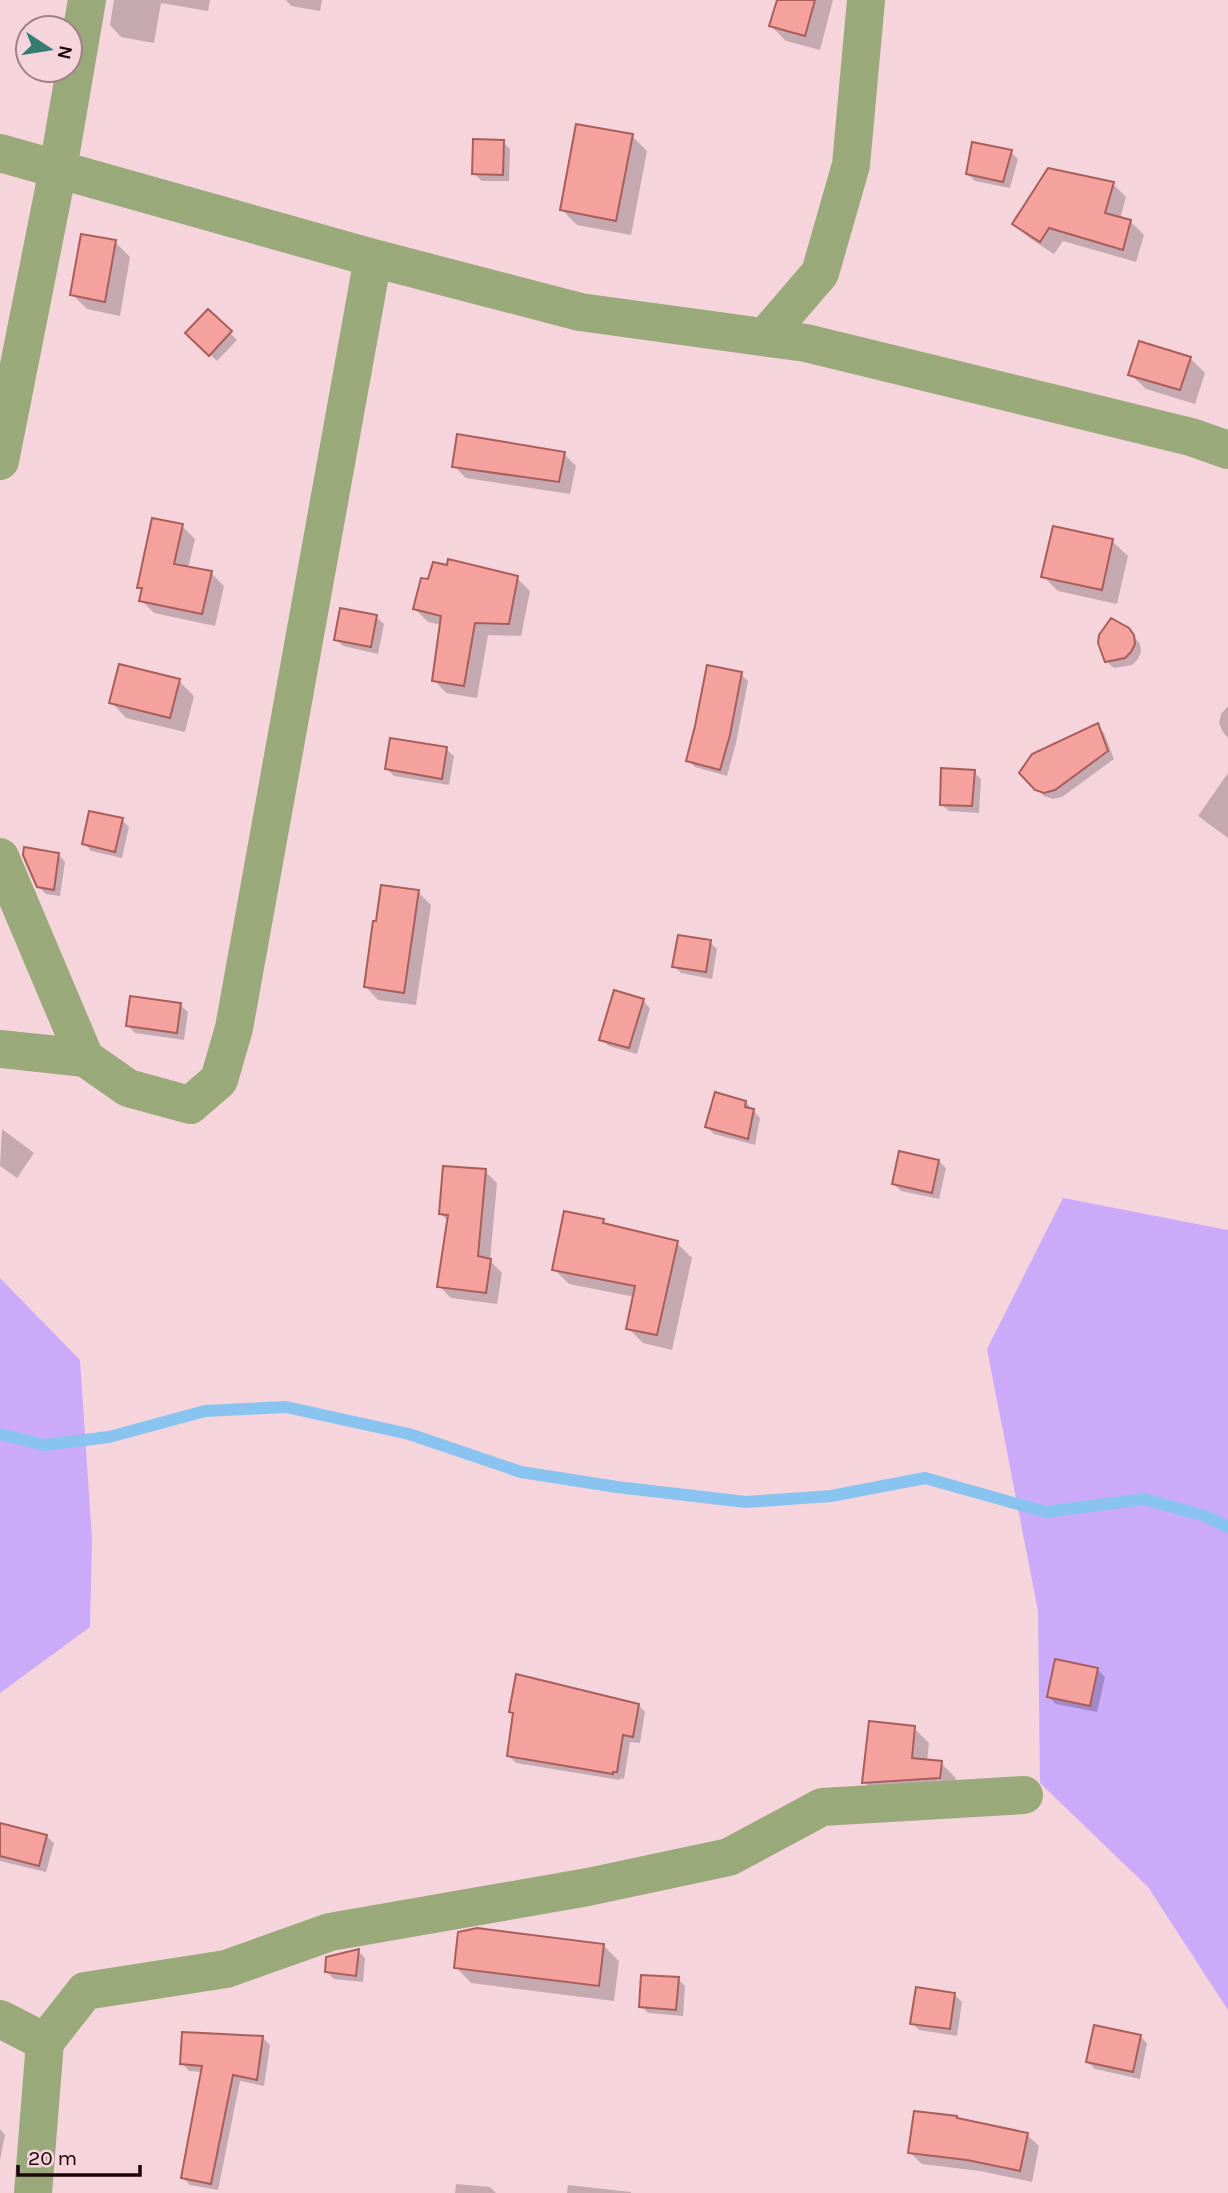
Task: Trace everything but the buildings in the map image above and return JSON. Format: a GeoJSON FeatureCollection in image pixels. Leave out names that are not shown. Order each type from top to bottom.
{"type":"FeatureCollection","features":[{"type":"Feature","properties":{"kind":"street"},"geometry":{"type":"LineString","coordinates":[[0,461],[58,169],[87,0]]}},
{"type":"Feature","properties":{"kind":"street"},"geometry":{"type":"LineString","coordinates":[[765,337],[820,273],[851,165],[866,0]]}},
{"type":"Feature","properties":{"kind":"street"},"geometry":{"type":"LineString","coordinates":[[0,153],[373,258],[580,312],[819,346],[1191,437],[1228,450]]}},
{"type":"Feature","properties":{"kind":"street"},"geometry":{"type":"LineString","coordinates":[[0,1049],[85,1058],[128,1088],[190,1105],[219,1080],[234,1028],[373,258]]}},
{"type":"Feature","properties":{"kind":"street"},"geometry":{"type":"LineString","coordinates":[[0,857],[85,1058]]}},
{"type":"Feature","properties":{"kind":"street"},"geometry":{"type":"LineString","coordinates":[[33,2193],[45,2042],[85,1991],[226,1969],[331,1932],[588,1887],[729,1857],[822,1807],[1024,1795]]}},
{"type":"Feature","properties":{"kind":"street"},"geometry":{"type":"LineString","coordinates":[[0,2019],[45,2042]]}},
{"type":"Feature","properties":{"kind":"shaded area"},"geometry":{"type":"Polygon","coordinates":[[[1063,1198],[1228,1230],[1228,2010],[1148,1887],[1040,1783],[1038,1611],[987,1349],[1063,1198]]]}},
{"type":"Feature","properties":{"kind":"shaded area"},"geometry":{"type":"Polygon","coordinates":[[[0,1278],[80,1360],[92,1538],[90,1627],[0,1693],[0,1278]]]}},
{"type":"Feature","properties":{"kind":"waterway"},"geometry":{"type":"LineString","coordinates":[[0,1434],[44,1445],[109,1437],[205,1411],[286,1407],[409,1434],[521,1472],[617,1487],[746,1502],[831,1496],[925,1478],[1046,1512],[1144,1499],[1205,1516],[1228,1527]]}}]}
